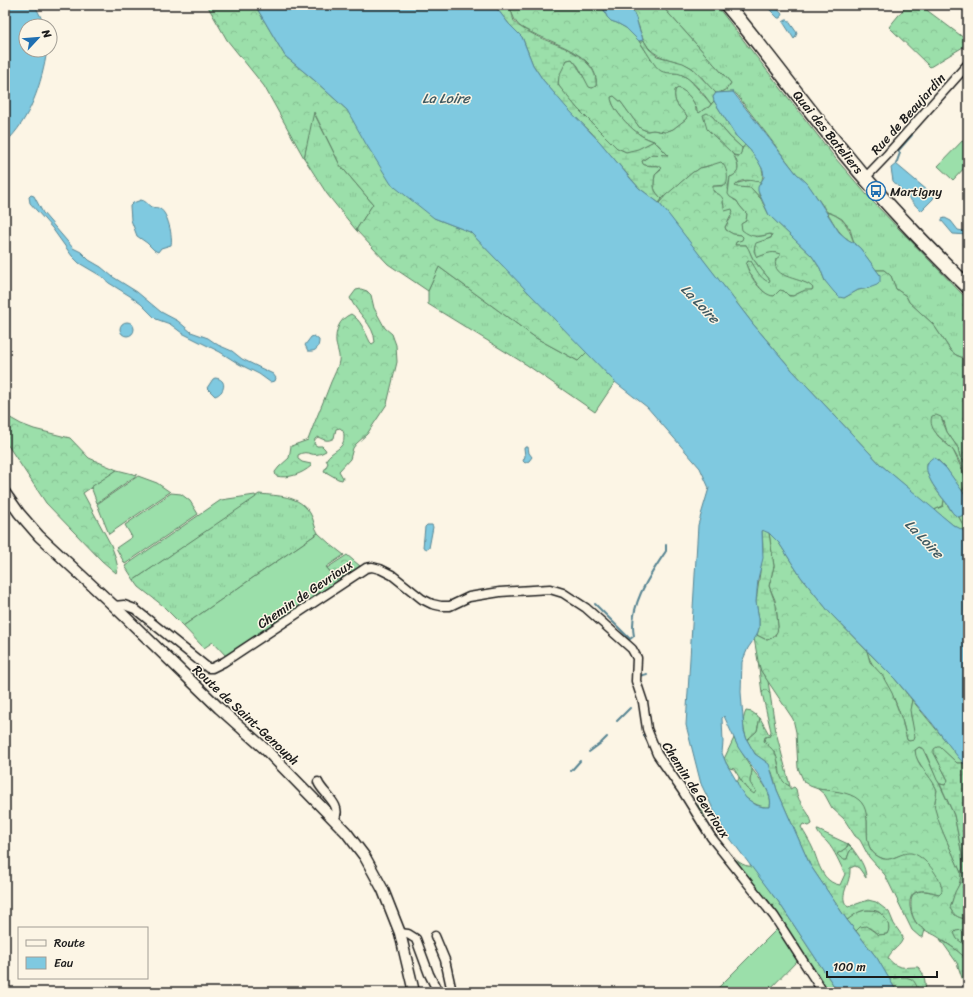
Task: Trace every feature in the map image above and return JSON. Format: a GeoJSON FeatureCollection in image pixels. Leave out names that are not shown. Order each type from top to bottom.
{"type":"FeatureCollection","features":[{"type":"Feature","properties":{"kind":"main road","name":"Quai des Bateliers"},"geometry":{"type":"LineString","coordinates":[[727,5],[865,178],[898,215],[968,288]]}},
{"type":"Feature","properties":{"kind":"street","name":"Rue de Beaujardin"},"geometry":{"type":"LineString","coordinates":[[865,178],[968,64]]}},
{"type":"Feature","properties":{"kind":"street","name":"Route de Saint-Genouph"},"geometry":{"type":"LineString","coordinates":[[5,493],[19,513],[39,536],[114,606],[208,698],[266,750],[334,819],[356,844],[384,890],[400,933],[414,992]]}},
{"type":"Feature","properties":{"kind":"street","name":"Chemin de Gevrioux"},"geometry":{"type":"LineString","coordinates":[[114,606],[124,605],[135,609],[208,668],[210,668],[224,662],[366,568],[372,567],[380,569],[392,575],[422,599],[432,604],[441,606],[450,606],[469,597],[500,592],[550,589],[564,593],[586,608],[635,653],[637,658],[636,681],[644,702],[648,736],[657,754],[682,790],[711,837],[774,916],[823,992]]}},
{"type":"Feature","properties":{"kind":"street"},"geometry":{"type":"LineString","coordinates":[[318,782],[321,789],[336,807],[337,814],[334,819]]}},
{"type":"Feature","properties":{"kind":"street"},"geometry":{"type":"LineString","coordinates":[[400,933],[408,934],[416,939],[429,974],[438,992]]}},
{"type":"Feature","properties":{"kind":"street"},"geometry":{"type":"LineString","coordinates":[[435,936],[444,960],[452,992]]}},
{"type":"Feature","properties":{"kind":"green space"},"geometry":{"type":"Polygon","coordinates":[[[207,5],[255,5],[285,56],[347,110],[434,218],[470,232],[587,352],[578,361],[536,338],[439,267],[428,291],[388,264],[356,230],[373,204],[340,165],[314,112],[304,158],[264,86],[227,40],[207,5]]]}},
{"type":"Feature","properties":{"kind":"green space"},"geometry":{"type":"Polygon","coordinates":[[[494,5],[508,6],[511,10],[515,23],[519,26],[537,36],[568,49],[582,58],[590,66],[595,77],[596,86],[592,88],[589,87],[578,66],[572,59],[567,60],[559,76],[558,85],[577,108],[617,148],[626,152],[638,149],[654,141],[668,155],[652,154],[642,161],[643,164],[647,166],[658,166],[662,168],[655,175],[654,183],[655,191],[662,199],[659,203],[639,188],[591,132],[566,108],[533,65],[522,37],[509,24],[494,5]]]}},
{"type":"Feature","properties":{"kind":"green space"},"geometry":{"type":"Polygon","coordinates":[[[506,5],[578,5],[582,8],[590,5],[602,5],[607,17],[611,21],[626,28],[639,41],[654,63],[670,73],[679,73],[689,79],[711,104],[699,113],[694,102],[686,92],[678,88],[675,90],[675,99],[677,104],[687,116],[686,119],[673,129],[665,132],[653,130],[647,131],[640,128],[621,102],[614,96],[611,97],[614,107],[628,124],[642,136],[654,141],[638,150],[626,152],[617,148],[575,106],[558,83],[558,77],[562,68],[567,60],[572,59],[589,85],[592,88],[596,86],[595,74],[589,64],[580,56],[568,49],[518,25],[509,7],[506,5]]]}},
{"type":"Feature","properties":{"kind":"green space"},"geometry":{"type":"Polygon","coordinates":[[[626,5],[661,5],[731,83],[723,91],[716,93],[692,68],[653,52],[648,47],[642,36],[634,14],[626,5]]]}},
{"type":"Feature","properties":{"kind":"green space"},"geometry":{"type":"Polygon","coordinates":[[[661,5],[716,5],[836,159],[873,202],[968,300],[968,360],[951,351],[933,324],[909,302],[906,296],[896,289],[891,276],[884,270],[876,270],[860,248],[854,243],[850,229],[842,219],[827,212],[807,183],[796,173],[737,95],[733,92],[720,93],[726,90],[731,83],[661,5]]]}},
{"type":"Feature","properties":{"kind":"green space"},"geometry":{"type":"Polygon","coordinates":[[[907,5],[920,5],[968,41],[968,44],[930,67],[889,27],[907,5]]]}},
{"type":"Feature","properties":{"kind":"green space"},"geometry":{"type":"Polygon","coordinates":[[[643,39],[649,49],[657,56],[683,63],[692,68],[716,93],[713,97],[714,101],[711,104],[697,87],[684,76],[678,73],[663,72],[658,69],[639,41],[643,41],[643,39]]]}},
{"type":"Feature","properties":{"kind":"green space"},"geometry":{"type":"Polygon","coordinates":[[[678,88],[687,94],[694,103],[696,110],[701,112],[709,107],[714,101],[736,136],[746,145],[742,148],[730,137],[712,116],[704,118],[712,133],[730,150],[736,159],[738,171],[734,176],[730,177],[728,189],[734,200],[737,201],[747,214],[746,221],[741,224],[756,237],[770,234],[773,236],[755,246],[754,251],[757,257],[771,252],[780,254],[776,267],[785,274],[806,282],[813,288],[812,290],[801,292],[793,296],[787,295],[784,291],[774,296],[768,295],[760,288],[746,264],[748,261],[751,261],[770,280],[753,259],[746,245],[735,245],[741,235],[733,234],[726,230],[725,227],[731,218],[729,211],[725,211],[723,209],[722,198],[713,191],[712,186],[722,186],[711,165],[693,172],[662,199],[657,193],[654,188],[655,175],[661,170],[658,166],[642,164],[642,161],[652,154],[667,154],[652,140],[642,136],[628,124],[614,107],[611,97],[614,96],[621,102],[640,128],[647,131],[653,130],[665,132],[673,129],[686,119],[687,116],[679,107],[675,99],[675,90],[678,88]]]}},
{"type":"Feature","properties":{"kind":"green space"},"geometry":{"type":"Polygon","coordinates":[[[313,111],[340,165],[373,204],[356,230],[327,194],[304,158],[313,111]]]}},
{"type":"Feature","properties":{"kind":"green space"},"geometry":{"type":"Polygon","coordinates":[[[707,113],[712,116],[730,137],[742,148],[739,156],[734,155],[707,129],[703,115],[707,113]]]}},
{"type":"Feature","properties":{"kind":"green space"},"geometry":{"type":"Polygon","coordinates":[[[966,137],[968,139],[968,164],[953,180],[938,166],[966,137]]]}},
{"type":"Feature","properties":{"kind":"green space"},"geometry":{"type":"Polygon","coordinates":[[[746,145],[759,162],[763,172],[763,177],[761,182],[750,180],[740,181],[735,186],[751,188],[761,199],[769,215],[812,256],[820,268],[825,281],[844,298],[858,290],[869,288],[880,275],[876,270],[884,270],[891,276],[896,289],[906,296],[909,302],[933,324],[951,351],[968,360],[968,466],[960,457],[958,448],[947,432],[944,421],[935,431],[938,436],[953,450],[965,476],[966,485],[962,492],[946,468],[937,459],[927,463],[928,473],[934,487],[944,500],[943,506],[934,510],[881,465],[792,370],[753,324],[659,203],[693,172],[700,168],[721,162],[726,170],[727,182],[726,185],[713,186],[713,191],[722,197],[725,211],[732,209],[733,212],[725,227],[726,230],[743,237],[742,240],[736,242],[735,245],[746,245],[753,259],[770,280],[769,282],[763,279],[751,261],[748,261],[746,264],[753,279],[765,293],[774,296],[780,290],[784,291],[789,296],[793,296],[805,290],[812,290],[813,288],[809,284],[783,275],[778,271],[776,259],[780,256],[780,254],[771,253],[757,257],[755,254],[756,243],[771,238],[772,235],[755,236],[742,230],[741,224],[746,221],[747,214],[737,201],[728,194],[730,177],[738,171],[738,165],[734,155],[739,156],[742,148],[746,145]]]}},
{"type":"Feature","properties":{"kind":"green space"},"geometry":{"type":"Polygon","coordinates":[[[750,180],[761,182],[758,190],[761,199],[751,188],[735,186],[738,183],[750,180]]]}},
{"type":"Feature","properties":{"kind":"green space"},"geometry":{"type":"Polygon","coordinates":[[[827,212],[838,217],[845,223],[854,243],[841,234],[827,212]]]}},
{"type":"Feature","properties":{"kind":"green space"},"geometry":{"type":"Polygon","coordinates":[[[439,267],[536,338],[578,361],[587,352],[615,382],[595,412],[527,365],[428,304],[428,291],[439,267]]]}},
{"type":"Feature","properties":{"kind":"green space"},"geometry":{"type":"Polygon","coordinates":[[[361,289],[367,291],[371,295],[374,308],[385,328],[392,334],[396,345],[397,362],[387,404],[367,434],[353,448],[350,459],[339,471],[343,478],[342,480],[324,471],[328,463],[326,460],[328,457],[340,447],[344,441],[344,432],[340,428],[336,429],[334,438],[330,440],[318,437],[315,439],[314,444],[317,446],[322,446],[326,451],[317,454],[302,453],[298,455],[298,459],[302,462],[311,464],[311,466],[307,469],[290,476],[276,476],[275,472],[289,458],[291,446],[308,440],[337,369],[339,356],[336,343],[337,330],[343,319],[351,314],[360,323],[370,342],[372,344],[375,342],[372,330],[350,298],[356,290],[361,289]]]}},
{"type":"Feature","properties":{"kind":"green space"},"geometry":{"type":"Polygon","coordinates":[[[5,415],[34,429],[70,438],[89,458],[117,470],[83,493],[111,545],[118,568],[116,573],[102,561],[46,503],[5,441],[5,415]]]}},
{"type":"Feature","properties":{"kind":"green space"},"geometry":{"type":"Polygon","coordinates":[[[936,415],[941,417],[947,432],[958,448],[960,457],[968,466],[968,499],[962,492],[966,484],[966,480],[959,461],[952,449],[937,434],[932,426],[932,416],[936,415]]]}},
{"type":"Feature","properties":{"kind":"green space"},"geometry":{"type":"Polygon","coordinates":[[[117,470],[137,475],[97,503],[91,487],[117,470]]]}},
{"type":"Feature","properties":{"kind":"green space"},"geometry":{"type":"Polygon","coordinates":[[[138,476],[157,483],[170,492],[109,534],[97,504],[138,476]]]}},
{"type":"Feature","properties":{"kind":"green space"},"geometry":{"type":"Polygon","coordinates":[[[171,493],[181,494],[190,501],[198,514],[125,564],[116,548],[132,537],[125,525],[171,493]]]}},
{"type":"Feature","properties":{"kind":"green space"},"geometry":{"type":"Polygon","coordinates":[[[259,494],[281,496],[300,503],[310,513],[318,533],[183,626],[162,605],[139,587],[134,580],[259,494]]]}},
{"type":"Feature","properties":{"kind":"green space"},"geometry":{"type":"Polygon","coordinates":[[[255,495],[256,497],[134,580],[125,566],[221,500],[255,495]]]}},
{"type":"Feature","properties":{"kind":"green space"},"geometry":{"type":"Polygon","coordinates":[[[944,500],[952,512],[959,517],[967,533],[953,525],[934,510],[943,506],[944,500]]]}},
{"type":"Feature","properties":{"kind":"green space"},"geometry":{"type":"Polygon","coordinates":[[[963,515],[968,517],[968,534],[959,517],[963,515]]]}},
{"type":"Feature","properties":{"kind":"green space"},"geometry":{"type":"Polygon","coordinates":[[[762,529],[769,533],[774,566],[769,586],[776,605],[778,627],[777,632],[772,638],[767,640],[757,635],[759,619],[756,602],[763,549],[762,529]]]}},
{"type":"Feature","properties":{"kind":"green space"},"geometry":{"type":"Polygon","coordinates":[[[318,533],[344,555],[326,567],[338,581],[325,591],[227,657],[213,642],[204,648],[183,626],[318,533]]]}},
{"type":"Feature","properties":{"kind":"green space"},"geometry":{"type":"Polygon","coordinates":[[[769,533],[779,543],[801,577],[830,613],[867,651],[870,662],[882,675],[892,693],[902,720],[907,740],[914,740],[915,737],[910,710],[912,700],[964,763],[957,763],[944,751],[934,753],[948,780],[945,785],[940,784],[924,749],[919,747],[915,750],[918,761],[936,788],[935,806],[937,817],[961,873],[960,882],[950,908],[958,916],[968,919],[968,929],[963,929],[962,943],[968,947],[968,960],[946,942],[921,927],[914,920],[911,910],[912,895],[921,891],[939,894],[904,854],[887,860],[873,853],[867,838],[867,821],[864,809],[852,796],[818,789],[804,782],[798,768],[796,732],[793,719],[761,671],[754,638],[757,635],[767,640],[775,636],[778,627],[775,600],[769,586],[774,566],[769,533]]]}},
{"type":"Feature","properties":{"kind":"green space"},"geometry":{"type":"Polygon","coordinates":[[[347,555],[360,566],[338,581],[327,568],[347,555]]]}},
{"type":"Feature","properties":{"kind":"green space"},"geometry":{"type":"Polygon","coordinates":[[[867,651],[895,679],[912,700],[911,714],[915,730],[915,739],[909,741],[907,740],[893,696],[884,679],[870,660],[867,651]]]}},
{"type":"Feature","properties":{"kind":"green space"},"geometry":{"type":"Polygon","coordinates":[[[758,661],[761,671],[768,681],[770,694],[766,690],[762,693],[758,661]]]}},
{"type":"Feature","properties":{"kind":"green space"},"geometry":{"type":"Polygon","coordinates":[[[764,690],[767,690],[770,694],[776,732],[790,786],[781,779],[777,759],[764,741],[765,738],[770,735],[771,731],[762,693],[764,690]]]}},
{"type":"Feature","properties":{"kind":"green space"},"geometry":{"type":"Polygon","coordinates":[[[746,711],[752,712],[760,718],[757,731],[747,740],[743,722],[746,711]]]}},
{"type":"Feature","properties":{"kind":"green space"},"geometry":{"type":"Polygon","coordinates":[[[760,718],[770,736],[765,737],[764,741],[777,757],[783,780],[790,786],[790,789],[794,787],[796,789],[799,799],[811,819],[812,824],[809,826],[803,824],[801,827],[812,846],[822,872],[829,880],[840,885],[845,874],[832,849],[817,830],[848,844],[846,848],[837,854],[840,857],[847,859],[852,848],[860,859],[865,870],[866,878],[859,868],[855,866],[850,868],[844,893],[845,904],[848,907],[868,900],[876,902],[889,912],[894,924],[903,937],[901,943],[888,958],[891,962],[898,966],[918,967],[924,979],[925,992],[919,992],[917,986],[911,979],[904,977],[889,979],[877,958],[856,931],[860,927],[866,926],[879,935],[887,934],[889,925],[884,917],[879,912],[864,910],[847,920],[810,865],[777,790],[772,772],[765,761],[755,754],[747,740],[757,731],[760,718]]]}},
{"type":"Feature","properties":{"kind":"green space"},"geometry":{"type":"Polygon","coordinates":[[[734,738],[752,769],[750,782],[756,791],[754,794],[746,788],[734,769],[729,768],[724,759],[734,738]]]}},
{"type":"Feature","properties":{"kind":"green space"},"geometry":{"type":"Polygon","coordinates":[[[919,747],[923,749],[954,815],[962,854],[963,868],[961,873],[939,824],[934,807],[937,790],[915,756],[915,750],[919,747]]]}},
{"type":"Feature","properties":{"kind":"green space"},"geometry":{"type":"Polygon","coordinates":[[[940,747],[957,763],[964,763],[968,768],[968,919],[958,916],[950,908],[955,892],[961,881],[961,873],[963,868],[962,854],[954,815],[940,784],[945,785],[948,780],[934,753],[934,749],[940,747]]]}},
{"type":"Feature","properties":{"kind":"green space"},"geometry":{"type":"Polygon","coordinates":[[[752,769],[768,791],[770,796],[770,807],[755,804],[745,797],[738,789],[737,784],[739,777],[749,791],[755,789],[752,787],[750,782],[752,769]]]}},
{"type":"Feature","properties":{"kind":"green space"},"geometry":{"type":"Polygon","coordinates":[[[818,789],[845,793],[859,800],[864,806],[866,814],[867,838],[869,846],[879,857],[883,859],[891,859],[903,854],[911,853],[927,862],[936,874],[942,891],[939,894],[928,891],[916,892],[911,898],[910,902],[911,912],[915,921],[925,930],[923,937],[920,937],[912,930],[885,875],[869,857],[860,840],[855,836],[844,819],[832,808],[825,795],[818,789]]]}},
{"type":"Feature","properties":{"kind":"green space"},"geometry":{"type":"Polygon","coordinates":[[[691,799],[702,810],[710,828],[726,850],[739,862],[746,866],[752,866],[778,901],[838,992],[826,992],[768,900],[720,845],[691,799]]]}},
{"type":"Feature","properties":{"kind":"green space"},"geometry":{"type":"Polygon","coordinates":[[[848,844],[852,848],[847,859],[839,857],[837,854],[848,846],[848,844]]]}},
{"type":"Feature","properties":{"kind":"green space"},"geometry":{"type":"Polygon","coordinates":[[[865,910],[875,911],[883,916],[889,928],[887,934],[879,935],[870,928],[860,927],[856,931],[847,920],[858,912],[865,910]]]}},
{"type":"Feature","properties":{"kind":"green space"},"geometry":{"type":"Polygon","coordinates":[[[777,929],[798,960],[767,992],[714,992],[777,929]]]}},
{"type":"Feature","properties":{"kind":"green space"},"geometry":{"type":"Polygon","coordinates":[[[968,929],[968,947],[957,939],[954,933],[956,931],[968,929]]]}},
{"type":"Feature","properties":{"kind":"green space"},"geometry":{"type":"Polygon","coordinates":[[[940,939],[968,960],[968,987],[962,978],[957,963],[940,939]]]}},
{"type":"Feature","properties":{"kind":"green space"},"geometry":{"type":"Polygon","coordinates":[[[901,977],[913,980],[917,985],[919,992],[897,992],[889,979],[901,977]]]}},
{"type":"Feature","properties":{"kind":"water"},"geometry":{"type":"Polygon","coordinates":[[[5,5],[35,5],[41,18],[18,18],[18,58],[46,58],[45,63],[34,100],[28,112],[14,134],[5,143],[5,5]]]}},
{"type":"Feature","properties":{"kind":"water","name":"La Loire"},"geometry":{"type":"Polygon","coordinates":[[[255,5],[494,5],[509,24],[522,37],[533,65],[543,80],[566,107],[600,142],[639,188],[659,203],[753,324],[792,370],[881,465],[953,525],[968,534],[968,768],[895,679],[830,613],[801,577],[779,543],[769,533],[762,530],[763,558],[758,579],[756,602],[759,628],[757,635],[748,648],[742,662],[741,692],[744,731],[755,754],[769,764],[777,790],[810,865],[847,920],[877,958],[897,992],[838,992],[778,901],[723,829],[701,784],[686,725],[698,525],[709,488],[700,468],[647,407],[615,382],[470,232],[434,218],[391,184],[347,110],[285,56],[255,5]],[[724,716],[722,718],[722,753],[726,763],[746,798],[756,805],[770,807],[770,800],[764,784],[738,747],[724,716]]]}},
{"type":"Feature","properties":{"kind":"water"},"geometry":{"type":"Polygon","coordinates":[[[602,5],[621,5],[630,8],[636,17],[643,40],[639,41],[626,28],[611,21],[607,17],[602,5]]]}},
{"type":"Feature","properties":{"kind":"water"},"geometry":{"type":"Polygon","coordinates":[[[765,5],[774,5],[782,14],[780,18],[778,18],[765,5]]]}},
{"type":"Feature","properties":{"kind":"water"},"geometry":{"type":"Polygon","coordinates":[[[788,20],[797,33],[794,39],[783,22],[788,20]]]}},
{"type":"Feature","properties":{"kind":"water"},"geometry":{"type":"Polygon","coordinates":[[[733,92],[796,173],[807,183],[839,232],[860,248],[880,275],[880,282],[877,285],[858,290],[844,298],[839,297],[825,281],[820,268],[812,256],[769,215],[758,191],[758,187],[764,177],[763,170],[750,150],[736,136],[714,101],[713,97],[716,93],[733,92]]]}},
{"type":"Feature","properties":{"kind":"water"},"geometry":{"type":"Polygon","coordinates":[[[896,164],[934,196],[922,210],[919,209],[893,181],[891,168],[896,164]]]}},
{"type":"Feature","properties":{"kind":"water"},"geometry":{"type":"Polygon","coordinates":[[[31,195],[34,196],[43,213],[73,248],[81,252],[89,260],[101,267],[113,277],[137,292],[161,312],[178,321],[191,332],[208,338],[218,345],[232,351],[242,359],[273,374],[276,378],[275,381],[270,382],[259,374],[220,352],[182,333],[170,324],[156,319],[141,304],[130,296],[79,263],[72,256],[52,228],[30,203],[29,197],[31,195]]]}},
{"type":"Feature","properties":{"kind":"water"},"geometry":{"type":"Polygon","coordinates":[[[141,200],[151,207],[158,208],[163,211],[168,220],[171,231],[171,245],[161,248],[158,252],[137,236],[131,220],[130,206],[141,200]]]}},
{"type":"Feature","properties":{"kind":"water"},"geometry":{"type":"Polygon","coordinates":[[[945,218],[951,221],[958,230],[968,232],[968,235],[953,234],[942,221],[942,219],[945,218]]]}},
{"type":"Feature","properties":{"kind":"water"},"geometry":{"type":"Polygon","coordinates":[[[124,322],[130,322],[134,326],[134,332],[130,336],[124,336],[120,332],[120,326],[124,322]]]}},
{"type":"Feature","properties":{"kind":"water"},"geometry":{"type":"Polygon","coordinates":[[[314,336],[319,340],[318,347],[313,351],[308,351],[305,345],[311,337],[314,336]]]}},
{"type":"Feature","properties":{"kind":"water"},"geometry":{"type":"Polygon","coordinates":[[[215,378],[222,381],[224,386],[221,392],[215,396],[207,388],[215,378]]]}},
{"type":"Feature","properties":{"kind":"water"},"geometry":{"type":"Polygon","coordinates":[[[528,447],[529,453],[532,457],[525,463],[523,461],[525,456],[524,448],[528,447]]]}},
{"type":"Feature","properties":{"kind":"water"},"geometry":{"type":"Polygon","coordinates":[[[934,457],[946,468],[968,499],[968,517],[963,515],[959,517],[955,515],[931,481],[927,467],[929,462],[934,457]]]}},
{"type":"Feature","properties":{"kind":"water"},"geometry":{"type":"Polygon","coordinates":[[[427,525],[432,525],[433,527],[429,548],[427,549],[423,547],[425,527],[427,525]]]}},
{"type":"Feature","properties":{"kind":"waterway"},"geometry":{"type":"LineString","coordinates":[[896,164],[900,153],[898,151],[912,135],[912,131]]}},
{"type":"Feature","properties":{"kind":"waterway"},"geometry":{"type":"LineString","coordinates":[[595,604],[630,639],[634,636],[634,613],[637,602],[653,570],[666,551],[666,545]]}},
{"type":"Feature","properties":{"kind":"waterway"},"geometry":{"type":"LineString","coordinates":[[639,676],[647,674]]}},
{"type":"Feature","properties":{"kind":"waterway"},"geometry":{"type":"LineString","coordinates":[[647,704],[649,718]]}},
{"type":"Feature","properties":{"kind":"waterway"},"geometry":{"type":"LineString","coordinates":[[617,721],[630,708]]}},
{"type":"Feature","properties":{"kind":"waterway"},"geometry":{"type":"LineString","coordinates":[[644,735],[647,741]]}},
{"type":"Feature","properties":{"kind":"waterway"},"geometry":{"type":"LineString","coordinates":[[589,752],[607,737]]}},
{"type":"Feature","properties":{"kind":"waterway"},"geometry":{"type":"LineString","coordinates":[[571,771],[580,761]]}},
{"type":"Feature","properties":{"kind":"place","name":"Martigny"},"geometry":{"type":"Point","coordinates":[876,191]}}]}
